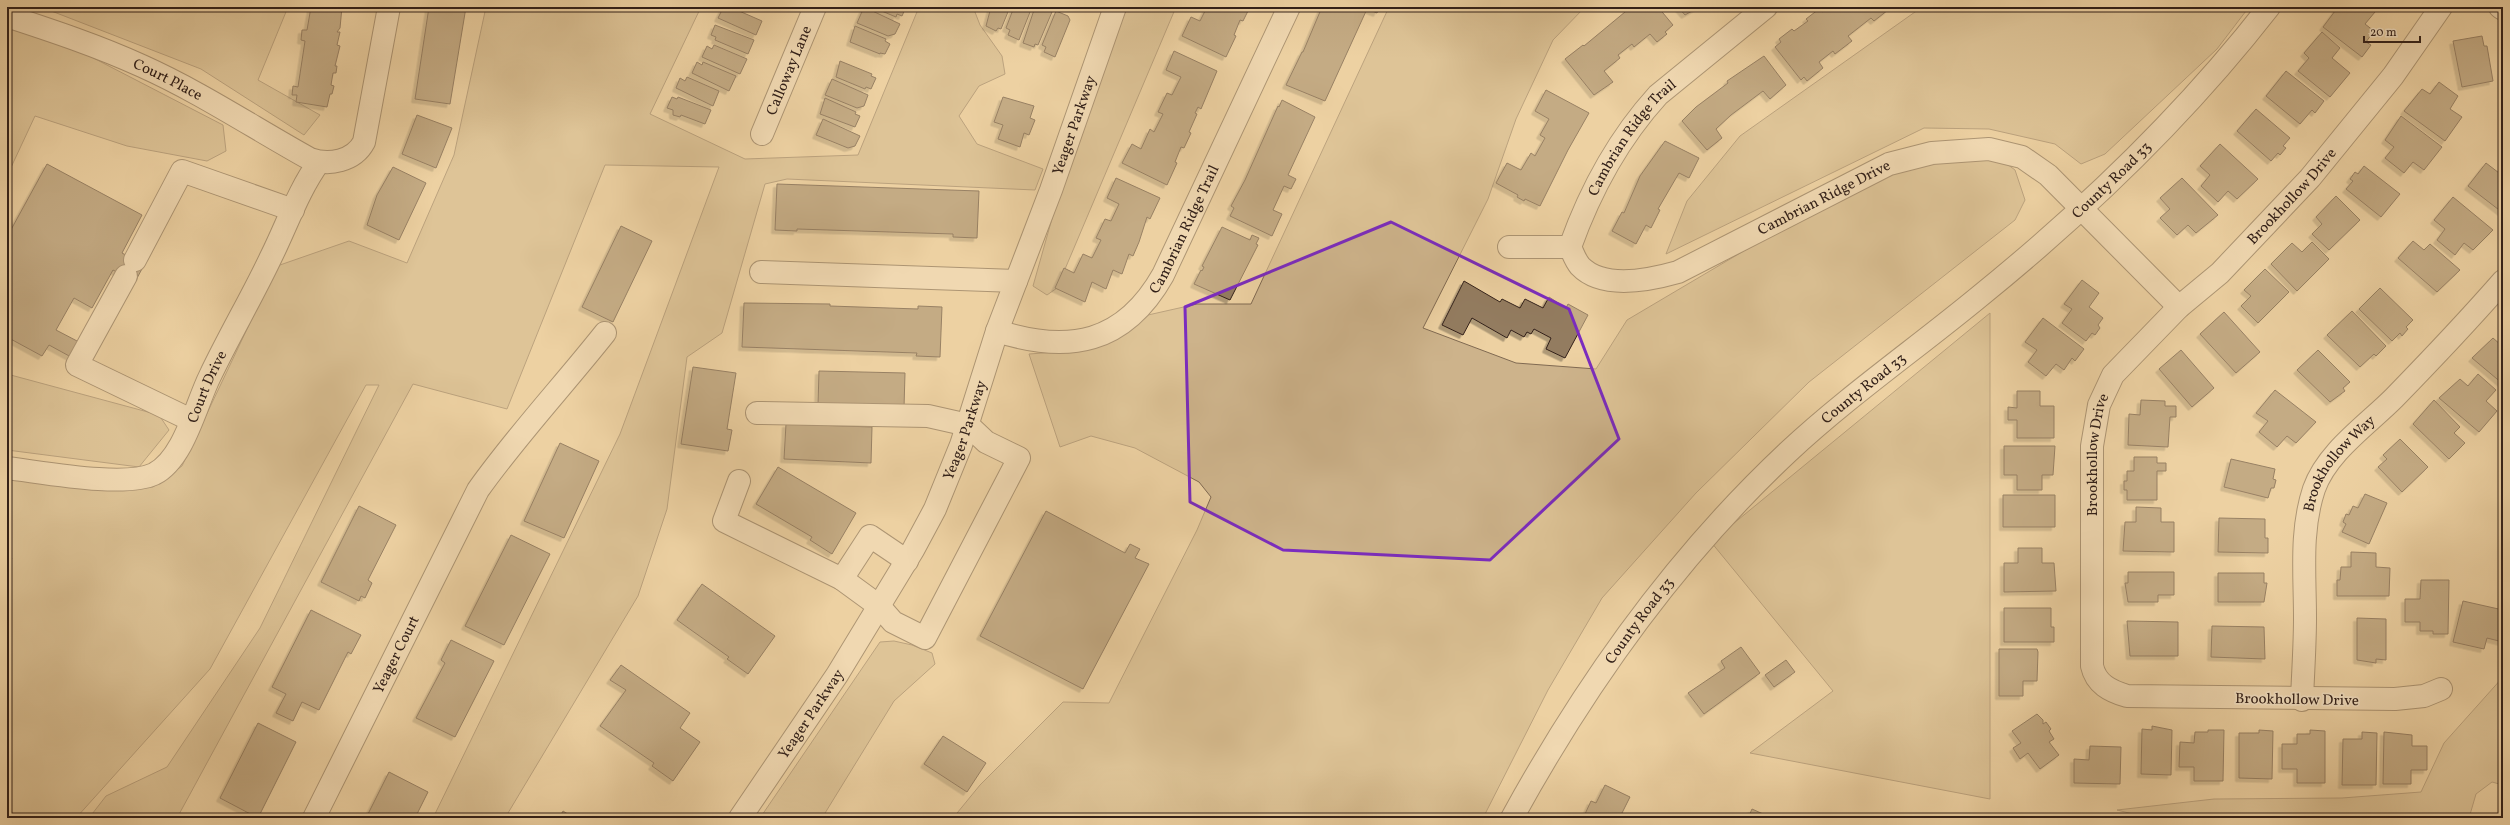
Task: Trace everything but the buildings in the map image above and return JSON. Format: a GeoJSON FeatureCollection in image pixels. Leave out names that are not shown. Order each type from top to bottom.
{"type":"FeatureCollection","features":[{"type":"Feature","properties":{"kind":"street"},"geometry":{"type":"LineString","coordinates":[[319,162],[329,162],[348,157],[360,150],[364,142],[389,7]]}},
{"type":"Feature","properties":{"kind":"street","name":"Calloway Lane"},"geometry":{"type":"LineString","coordinates":[[762,134],[815,7]]}},
{"type":"Feature","properties":{"kind":"street","name":"Yeager Parkway"},"geometry":{"type":"LineString","coordinates":[[740,818],[837,675],[906,561],[935,509],[968,425],[997,331],[1051,190],[1115,7]]}},
{"type":"Feature","properties":{"kind":"street","name":"Cambrian Ridge Trail"},"geometry":{"type":"LineString","coordinates":[[997,331],[1026,341],[1074,342],[1094,338],[1113,328],[1142,308],[1163,276],[1289,7]]}},
{"type":"Feature","properties":{"kind":"street","name":"Cambrian Ridge Trail"},"geometry":{"type":"LineString","coordinates":[[1570,247],[1578,221],[1613,155],[1644,110],[1658,96],[1766,7]]}},
{"type":"Feature","properties":{"kind":"street","name":"County Road 33"},"geometry":{"type":"LineString","coordinates":[[1512,818],[1549,753],[1613,653],[1701,542],[1730,510],[1791,449],[1980,297],[2110,182],[2180,112],[2269,7]]}},
{"type":"Feature","properties":{"kind":"street","name":"Brookhollow Drive"},"geometry":{"type":"LineString","coordinates":[[2441,7],[2393,76],[2310,178],[2220,273],[2179,307],[2113,376],[2099,405],[2095,420],[2092,446],[2092,666],[2094,675],[2106,688],[2127,696],[2302,700],[2410,698],[2441,689]]}},
{"type":"Feature","properties":{"kind":"street","name":"Court Place"},"geometry":{"type":"LineString","coordinates":[[7,16],[82,41],[143,66],[319,162]]}},
{"type":"Feature","properties":{"kind":"street","name":"Cambrian Ridge Drive"},"geometry":{"type":"LineString","coordinates":[[1570,247],[1580,266],[1598,276],[1629,281],[1661,277],[1678,272],[1889,164],[1932,153],[1956,150],[1989,149],[2022,157],[2048,175],[2179,307]]}},
{"type":"Feature","properties":{"kind":"street","name":"Court Drive"},"geometry":{"type":"LineString","coordinates":[[7,468],[83,477],[142,478],[164,468],[172,459],[223,349],[271,258],[307,178],[319,162]]}},
{"type":"Feature","properties":{"kind":"street"},"geometry":{"type":"LineString","coordinates":[[191,420],[77,365],[131,268],[182,171],[293,210]]}},
{"type":"Feature","properties":{"kind":"street"},"geometry":{"type":"LineString","coordinates":[[1509,247],[1570,247]]}},
{"type":"Feature","properties":{"kind":"street"},"geometry":{"type":"LineString","coordinates":[[761,272],[1016,281]]}},
{"type":"Feature","properties":{"kind":"street","name":"Brookhollow Way"},"geometry":{"type":"LineString","coordinates":[[2302,700],[2305,618],[2304,537],[2305,521],[2314,488],[2338,452],[2393,399],[2503,281]]}},
{"type":"Feature","properties":{"kind":"street","name":"Yeager Court"},"geometry":{"type":"LineString","coordinates":[[314,818],[478,490],[504,453],[574,372],[605,333]]}},
{"type":"Feature","properties":{"kind":"street"},"geometry":{"type":"LineString","coordinates":[[739,481],[724,522],[842,579],[878,606],[893,622],[925,638],[1019,458],[986,442],[968,425],[928,416],[757,413]]}},
{"type":"Feature","properties":{"kind":"street"},"geometry":{"type":"LineString","coordinates":[[842,579],[870,536],[906,561]]}},
{"type":"Feature","properties":{"kind":"highlighted area"},"geometry":{"type":"Polygon","coordinates":[[[1391,222],[1569,309],[1619,439],[1490,560],[1283,550],[1190,502],[1185,307],[1391,222]]]}},
{"type":"Feature","properties":{"kind":"shaded area"},"geometry":{"type":"Polygon","coordinates":[[[41,7],[288,7],[258,80],[320,115],[304,135],[201,69],[41,7]]]}},
{"type":"Feature","properties":{"kind":"shaded area"},"geometry":{"type":"Polygon","coordinates":[[[486,7],[701,7],[650,114],[745,159],[858,155],[919,7],[973,7],[980,25],[1002,56],[1005,74],[979,86],[959,116],[977,144],[1043,169],[1035,190],[787,179],[765,184],[722,333],[687,357],[667,509],[638,596],[505,818],[433,818],[620,434],[719,167],[605,165],[507,409],[413,384],[177,818],[89,818],[106,796],[167,767],[260,628],[379,385],[366,385],[210,669],[76,818],[7,818],[7,573],[12,558],[7,557],[7,478],[87,489],[153,487],[182,466],[277,266],[349,241],[407,263],[454,155],[486,7]]]}},
{"type":"Feature","properties":{"kind":"shaded area"},"geometry":{"type":"Polygon","coordinates":[[[1127,7],[1176,7],[1057,288],[1047,295],[1033,286],[1068,162],[1127,7]]]}},
{"type":"Feature","properties":{"kind":"shaded area"},"geometry":{"type":"Polygon","coordinates":[[[1389,7],[1585,7],[1553,40],[1516,119],[1488,199],[1423,328],[1516,363],[1596,369],[1627,320],[1862,181],[1938,161],[1976,157],[2003,161],[2015,170],[2025,200],[2015,220],[1809,382],[1696,493],[1602,598],[1548,690],[1483,818],[953,818],[980,785],[1063,702],[1109,703],[1197,530],[1211,497],[1199,482],[1135,448],[1091,436],[1060,447],[1029,354],[1083,350],[1122,336],[1148,315],[1197,304],[1251,304],[1389,7]]]}},
{"type":"Feature","properties":{"kind":"shaded area"},"geometry":{"type":"Polygon","coordinates":[[[1922,7],[2249,7],[2217,49],[2105,154],[2081,164],[2055,144],[1989,129],[1924,128],[1666,254],[1687,201],[1740,136],[1922,7]]]}},
{"type":"Feature","properties":{"kind":"shaded area"},"geometry":{"type":"Polygon","coordinates":[[[7,28],[76,49],[223,125],[226,151],[207,161],[127,146],[35,116],[7,176],[7,28]]]}},
{"type":"Feature","properties":{"kind":"shaded area"},"geometry":{"type":"Polygon","coordinates":[[[1990,313],[1990,799],[1750,753],[1833,691],[1711,542],[1990,313]]]}},
{"type":"Feature","properties":{"kind":"shaded area"},"geometry":{"type":"Polygon","coordinates":[[[7,374],[159,415],[169,430],[139,467],[7,450],[7,374]]]}},
{"type":"Feature","properties":{"kind":"shaded area"},"geometry":{"type":"Polygon","coordinates":[[[894,641],[912,645],[932,653],[935,664],[894,701],[822,818],[760,818],[880,642],[894,641]]]}},
{"type":"Feature","properties":{"kind":"shaded area"},"geometry":{"type":"Polygon","coordinates":[[[2503,677],[2503,785],[2492,782],[2476,794],[2469,818],[2149,818],[2117,810],[2214,799],[2342,798],[2421,792],[2444,743],[2503,677]]]}}]}
